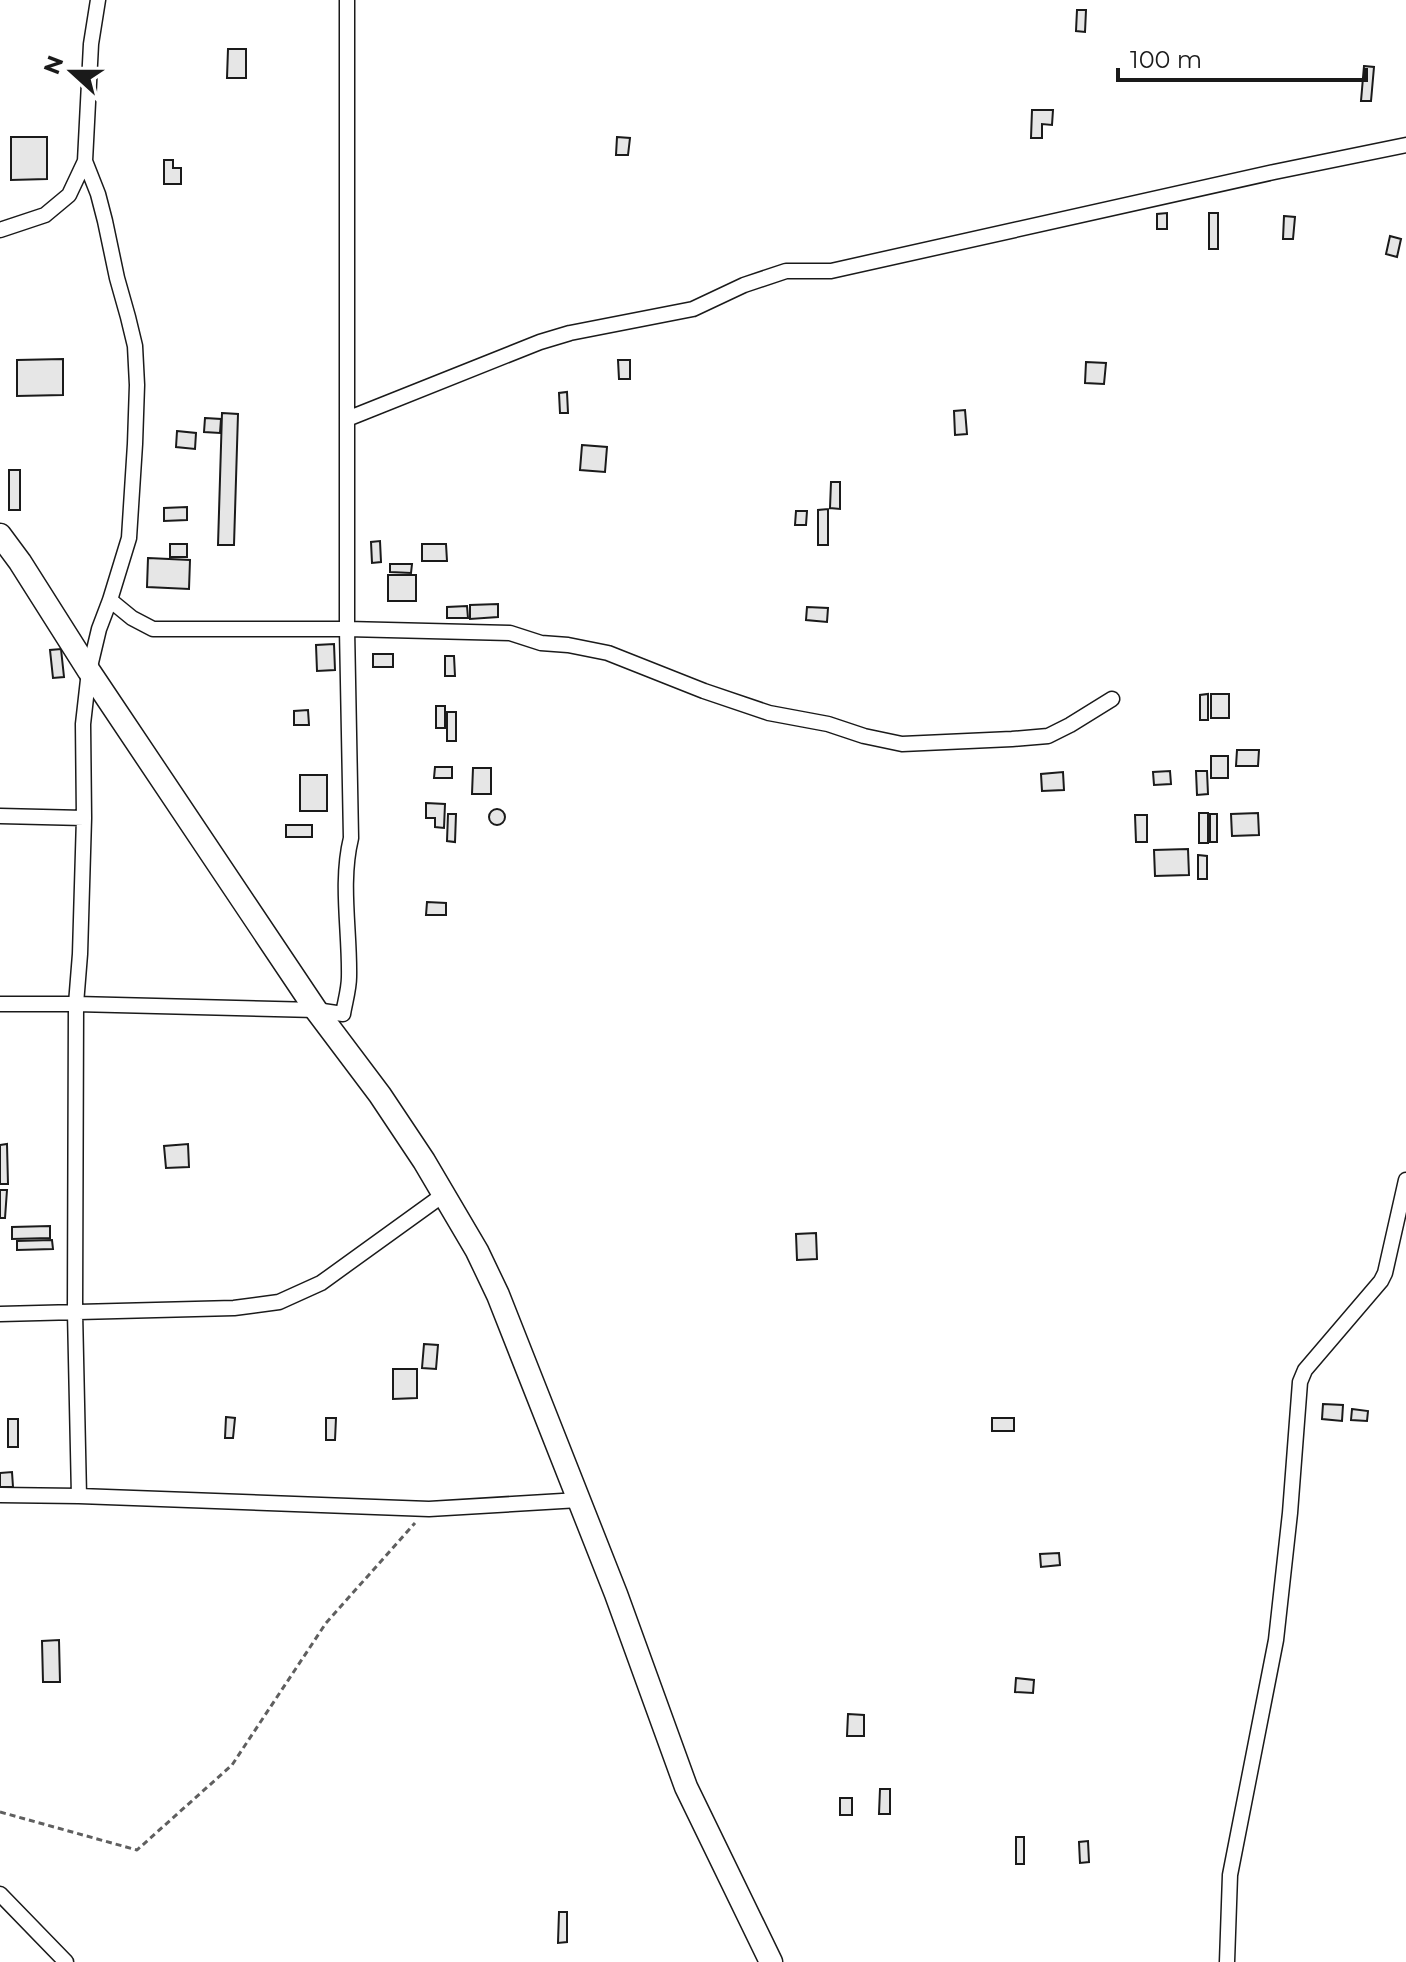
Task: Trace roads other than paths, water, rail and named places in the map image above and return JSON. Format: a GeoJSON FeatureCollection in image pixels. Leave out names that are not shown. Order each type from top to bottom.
{"type":"FeatureCollection","features":[{"type":"Feature","properties":{"kind":"street"},"geometry":{"type":"LineString","coordinates":[[0,230],[45,215],[69,195],[85,161],[91,44],[98,0]]}},
{"type":"Feature","properties":{"kind":"street"},"geometry":{"type":"LineString","coordinates":[[0,1004],[316,1010],[343,1014],[349,981],[346,873],[351,838],[347,629],[347,0]]}},
{"type":"Feature","properties":{"kind":"street"},"geometry":{"type":"LineString","coordinates":[[347,419],[540,342],[570,333],[693,309],[744,285],[786,271],[831,271],[1406,145]]}},
{"type":"Feature","properties":{"kind":"street"},"geometry":{"type":"LineString","coordinates":[[79,1496],[75,1312],[76,1004],[84,818],[83,724],[89,671],[99,629],[129,538],[137,385],[135,346],[98,194],[85,161]]}},
{"type":"Feature","properties":{"kind":"street"},"geometry":{"type":"LineString","coordinates":[[0,535],[316,1010],[380,1095],[424,1161],[477,1251],[498,1295],[616,1594],[686,1787],[771,1962]]}},
{"type":"Feature","properties":{"kind":"street"},"geometry":{"type":"LineString","coordinates":[[110,600],[132,618],[153,629],[510,633],[541,643],[608,653],[769,713],[828,724],[902,744],[1048,736],[1112,699]]}},
{"type":"Feature","properties":{"kind":"street"},"geometry":{"type":"LineString","coordinates":[[0,816],[84,818]]}},
{"type":"Feature","properties":{"kind":"street"},"geometry":{"type":"LineString","coordinates":[[1227,1962],[1230,1875],[1276,1640],[1300,1382],[1305,1370],[1381,1281],[1406,1180]]}},
{"type":"Feature","properties":{"kind":"street"},"geometry":{"type":"LineString","coordinates":[[0,1314],[234,1308],[279,1302],[321,1283],[443,1195]]}},
{"type":"Feature","properties":{"kind":"street"},"geometry":{"type":"LineString","coordinates":[[0,1495],[429,1509],[579,1500]]}},
{"type":"Feature","properties":{"kind":"street"},"geometry":{"type":"LineString","coordinates":[[0,1894],[66,1962]]}}]}
